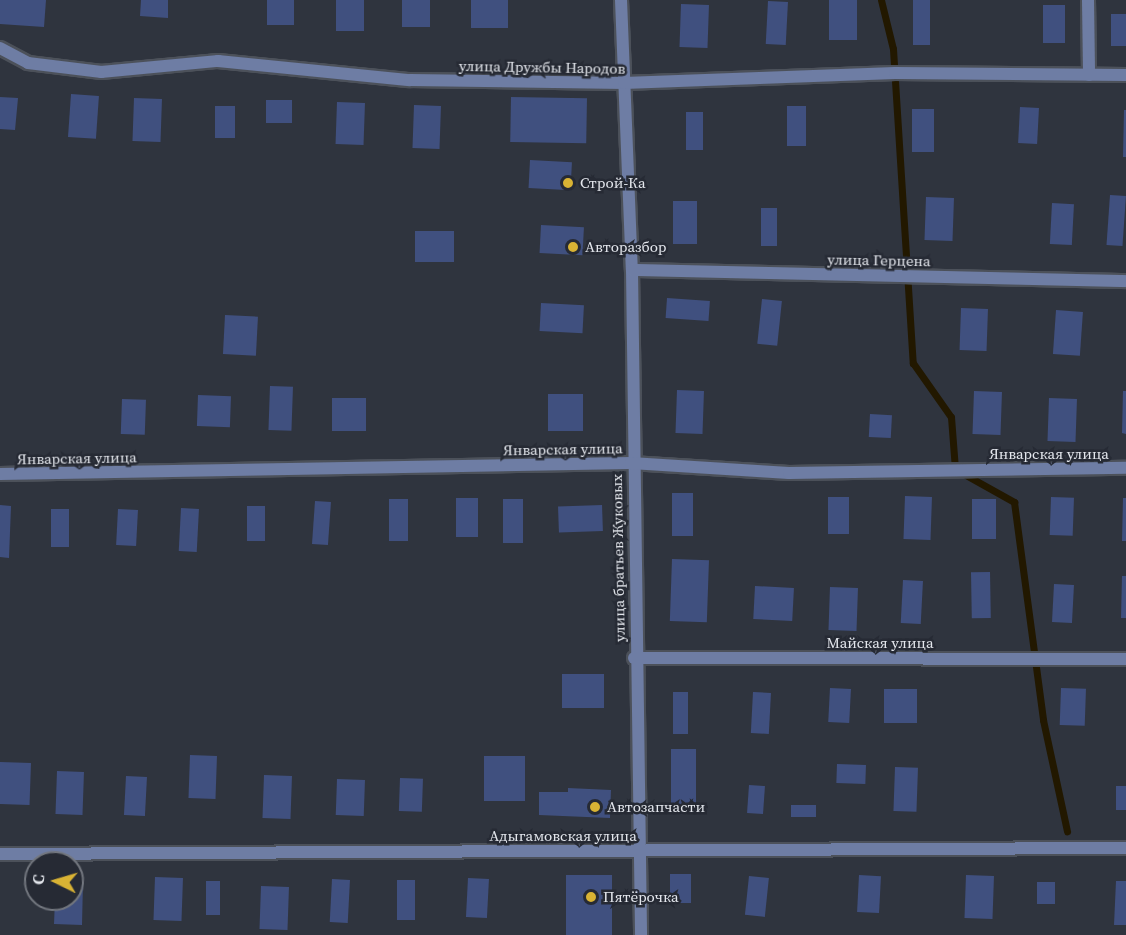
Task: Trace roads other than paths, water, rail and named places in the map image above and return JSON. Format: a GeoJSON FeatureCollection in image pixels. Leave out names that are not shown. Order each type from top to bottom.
{"type":"FeatureCollection","features":[{"type":"Feature","properties":{"kind":"street","name":"улица братьев Жуковых"},"geometry":{"type":"LineString","coordinates":[[621,0],[632,270],[631,463],[641,935]]}},
{"type":"Feature","properties":{"kind":"street"},"geometry":{"type":"LineString","coordinates":[[1088,0],[1089,75]]}},
{"type":"Feature","properties":{"kind":"street","name":"улица Дружбы Народов"},"geometry":{"type":"LineString","coordinates":[[0,48],[28,63],[101,72],[218,61],[410,80],[624,83],[895,73],[1126,75]]}},
{"type":"Feature","properties":{"kind":"street","name":"улица Герцена"},"geometry":{"type":"LineString","coordinates":[[632,270],[1126,281]]}},
{"type":"Feature","properties":{"kind":"street","name":"Январская улица"},"geometry":{"type":"LineString","coordinates":[[0,474],[631,463],[789,473],[1126,468]]}},
{"type":"Feature","properties":{"kind":"street","name":"Майская улица"},"geometry":{"type":"LineString","coordinates":[[634,658],[1126,660]]}},
{"type":"Feature","properties":{"kind":"street","name":"Адыгамовская улица"},"geometry":{"type":"LineString","coordinates":[[0,854],[1126,848]]}},
{"type":"Feature","properties":{"kind":"waterway"},"geometry":{"type":"LineString","coordinates":[[881,0],[893,49],[913,363],[951,417],[955,469],[1014,502],[1043,720],[1067,831]]}},
{"type":"Feature","properties":{"kind":"place","name":"Строй-Ка"},"geometry":{"type":"Point","coordinates":[568,183]}},
{"type":"Feature","properties":{"kind":"place","name":"Авторазбор"},"geometry":{"type":"Point","coordinates":[573,247]}},
{"type":"Feature","properties":{"kind":"place","name":"Автозапчасти"},"geometry":{"type":"Point","coordinates":[595,807]}},
{"type":"Feature","properties":{"kind":"place","name":"Пятёрочка"},"geometry":{"type":"Point","coordinates":[591,897]}}]}
